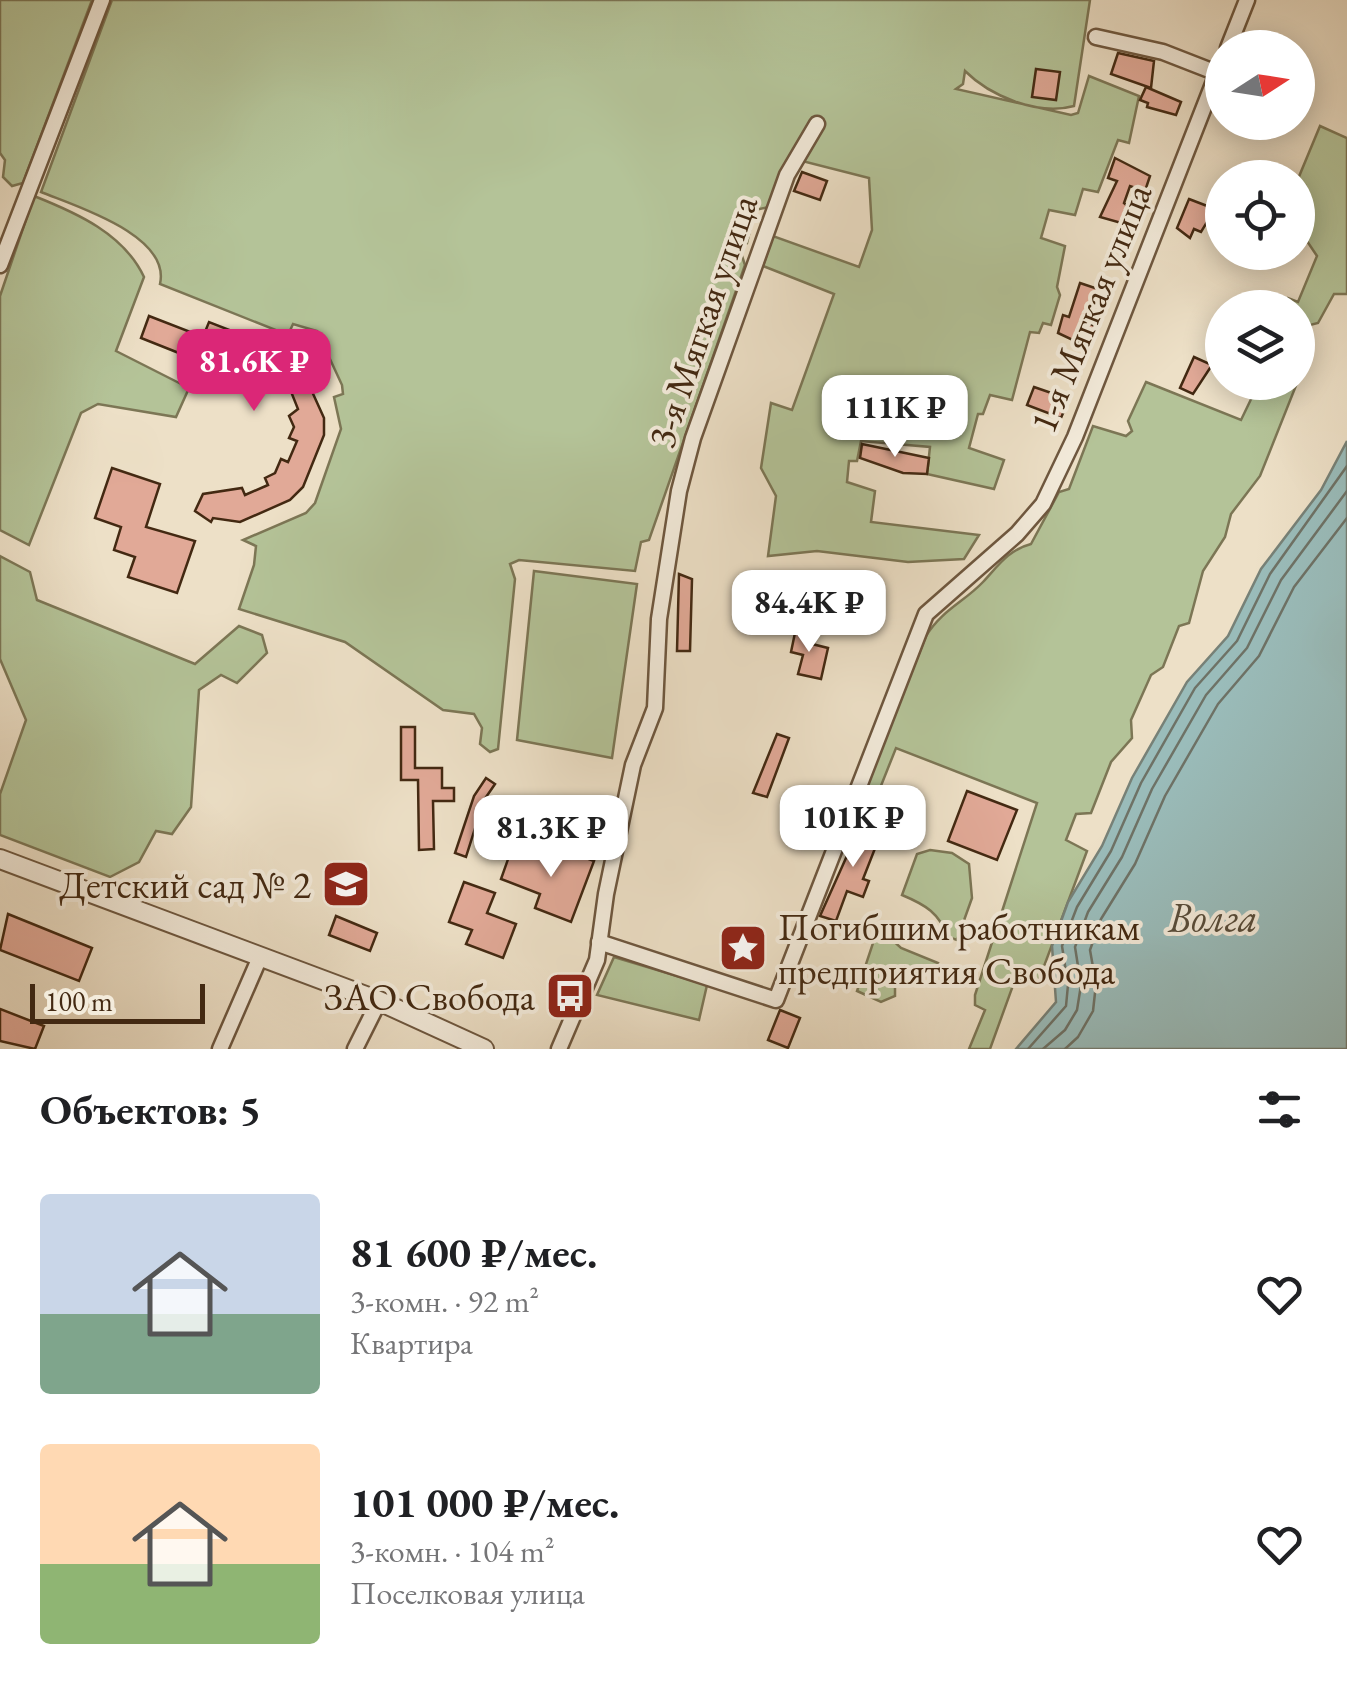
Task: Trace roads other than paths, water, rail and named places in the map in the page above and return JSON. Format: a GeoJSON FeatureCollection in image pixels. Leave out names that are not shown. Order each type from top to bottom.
{"type":"FeatureCollection","features":[{"type":"Feature","properties":{"kind":"street"},"geometry":{"type":"LineString","coordinates":[[0,265],[102,0]]}},
{"type":"Feature","properties":{"kind":"street"},"geometry":{"type":"LineString","coordinates":[[1235,30],[1247,0]]}},
{"type":"Feature","properties":{"kind":"street"},"geometry":{"type":"LineString","coordinates":[[1096,37],[1205,65]]}},
{"type":"Feature","properties":{"kind":"street","name":"1-я Мягкая улица"},"geometry":{"type":"LineString","coordinates":[[599,942],[776,1000],[915,637],[941,597],[1017,534],[1043,504],[1076,438],[1205,111]]}},
{"type":"Feature","properties":{"kind":"street","name":"3-я Мягкая улица"},"geometry":{"type":"LineString","coordinates":[[559,1049],[597,960],[633,766],[655,708],[659,619],[692,438],[787,175],[817,124]]}},
{"type":"Feature","properties":{"kind":"street"},"geometry":{"type":"LineString","coordinates":[[0,859],[379,1001],[484,1049]]}},
{"type":"Feature","properties":{"kind":"street"},"geometry":{"type":"LineString","coordinates":[[220,1049],[260,957]]}},
{"type":"Feature","properties":{"kind":"street"},"geometry":{"type":"LineString","coordinates":[[355,1049],[379,1001]]}},
{"type":"Feature","properties":{"kind":"water","name":"Волга"},"geometry":{"type":"Polygon","coordinates":[[[1347,441],[1347,1049],[1016,1049],[1056,1002],[1052,946],[1068,902],[1102,846],[1132,778],[1187,682],[1228,636],[1261,569],[1321,490],[1347,441]]]}},
{"type":"Feature","properties":{"kind":"place","name":"Детский сад № 2"},"geometry":{"type":"Point","coordinates":[346,884]}},
{"type":"Feature","properties":{"kind":"place","name":"Погибшим работникам предприятия Свобода"},"geometry":{"type":"Point","coordinates":[743,948]}},
{"type":"Feature","properties":{"kind":"place","name":"ЗАО Свобода"},"geometry":{"type":"Point","coordinates":[570,996]}}]}
